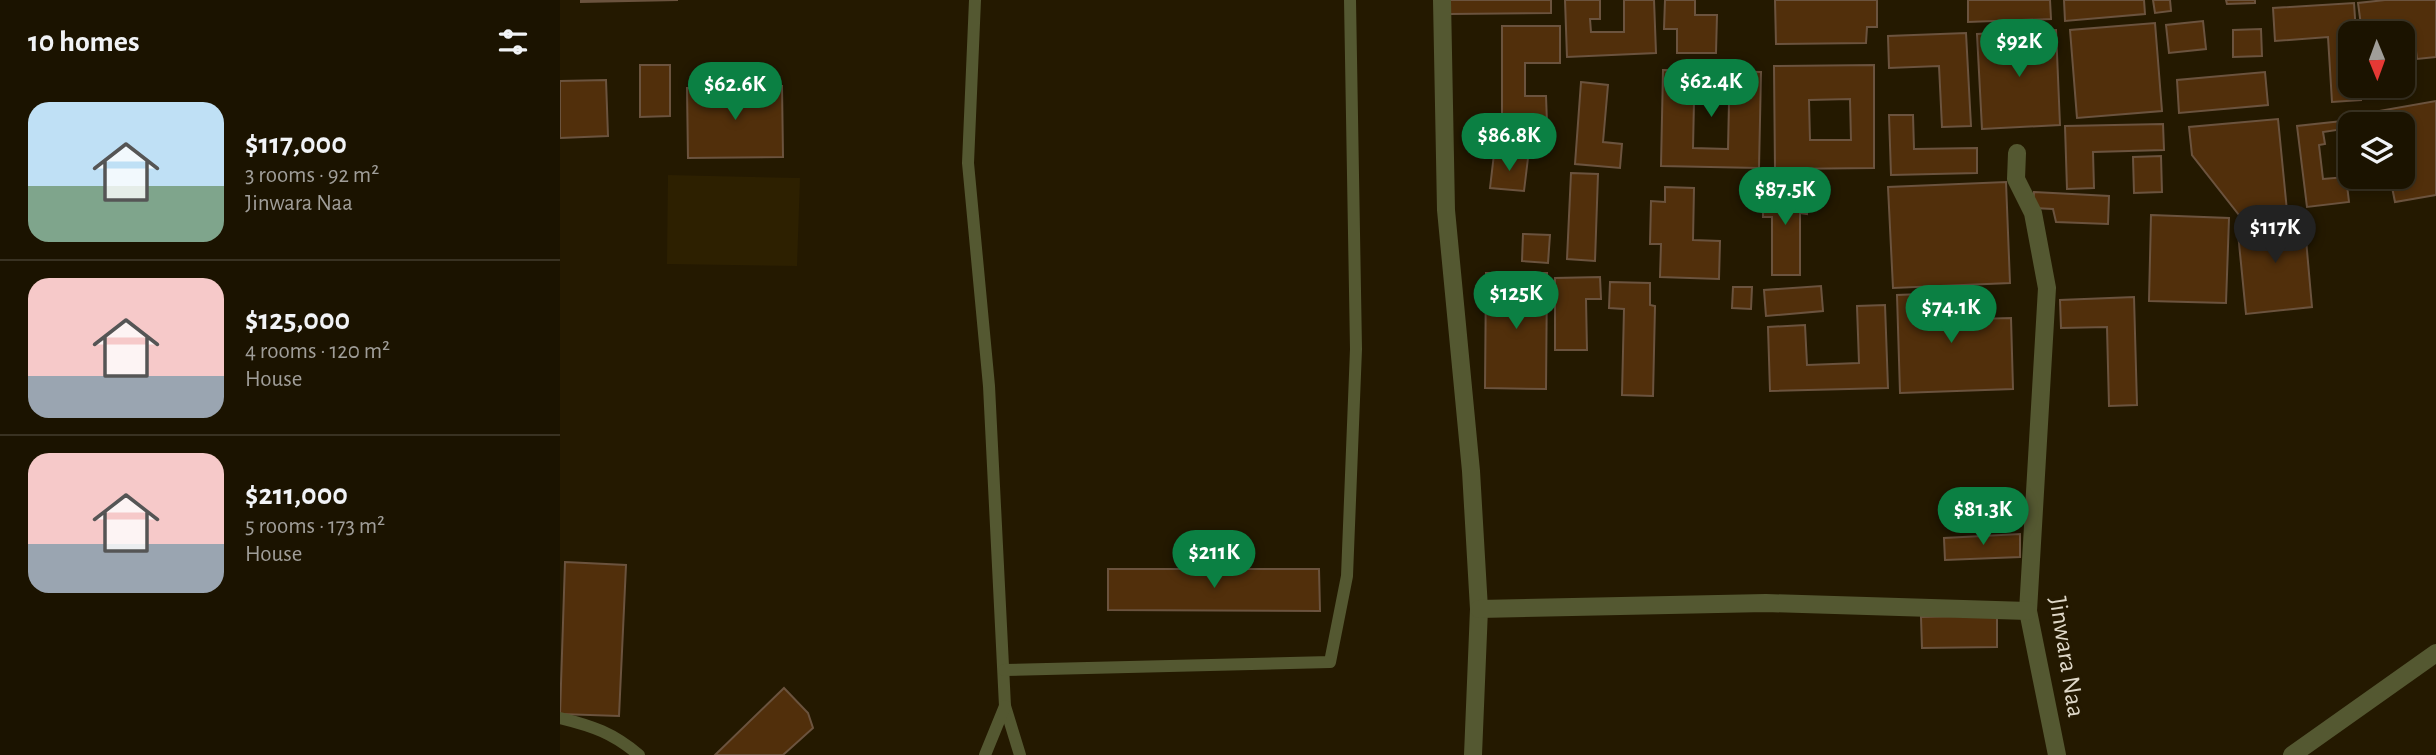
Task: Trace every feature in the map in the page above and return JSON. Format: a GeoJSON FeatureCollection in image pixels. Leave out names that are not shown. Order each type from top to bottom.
{"type":"FeatureCollection","features":[{"type":"Feature","properties":{"kind":"street"},"geometry":{"type":"LineString","coordinates":[[1441,0],[1446,210],[1471,471],[1479,609],[1472,755]]}},
{"type":"Feature","properties":{"kind":"street","name":"Jinwara Naa"},"geometry":{"type":"LineString","coordinates":[[2017,153],[2016,179],[2034,213],[2046,288],[2028,611],[2057,755]]}},
{"type":"Feature","properties":{"kind":"street"},"geometry":{"type":"LineString","coordinates":[[1479,609],[1766,603],[2028,611]]}},
{"type":"Feature","properties":{"kind":"street"},"geometry":{"type":"LineString","coordinates":[[2292,755],[2436,653]]}},
{"type":"Feature","properties":{"kind":"lane"},"geometry":{"type":"LineString","coordinates":[[975,0],[968,163],[989,386],[1005,706],[1020,755]]}},
{"type":"Feature","properties":{"kind":"lane"},"geometry":{"type":"LineString","coordinates":[[1004,670],[1330,663],[1347,576],[1356,349],[1350,0]]}},
{"type":"Feature","properties":{"kind":"lane"},"geometry":{"type":"LineString","coordinates":[[985,755],[1005,706]]}},
{"type":"Feature","properties":{"kind":"lane"},"geometry":{"type":"LineString","coordinates":[[560,718],[593,726],[620,739],[639,755]]}},
{"type":"Feature","properties":{"kind":"shaded area"},"geometry":{"type":"Polygon","coordinates":[[[668,175],[800,178],[797,266],[667,264],[668,175]]]}},
{"type":"Feature","properties":{"kind":"building"},"geometry":{"type":"Polygon","coordinates":[[[581,0],[678,0],[581,2],[581,0]]]}},
{"type":"Feature","properties":{"kind":"building"},"geometry":{"type":"Polygon","coordinates":[[[1449,0],[1551,0],[1551,13],[1450,14],[1449,0]]]}},
{"type":"Feature","properties":{"kind":"building"},"geometry":{"type":"Polygon","coordinates":[[[1565,0],[1600,0],[1600,19],[1590,19],[1591,32],[1624,32],[1624,0],[1654,0],[1656,53],[1567,57],[1565,0]]]}},
{"type":"Feature","properties":{"kind":"building"},"geometry":{"type":"Polygon","coordinates":[[[1665,0],[1695,0],[1695,15],[1717,15],[1716,53],[1677,53],[1677,29],[1664,29],[1665,0]]]}},
{"type":"Feature","properties":{"kind":"building"},"geometry":{"type":"Polygon","coordinates":[[[1775,0],[1877,0],[1877,27],[1867,27],[1866,43],[1776,44],[1775,0]]]}},
{"type":"Feature","properties":{"kind":"building"},"geometry":{"type":"Polygon","coordinates":[[[1968,0],[2050,0],[2051,19],[1968,22],[1968,0]]]}},
{"type":"Feature","properties":{"kind":"building"},"geometry":{"type":"Polygon","coordinates":[[[2064,0],[2144,0],[2145,14],[2065,21],[2064,0]]]}},
{"type":"Feature","properties":{"kind":"building"},"geometry":{"type":"Polygon","coordinates":[[[2153,0],[2170,0],[2171,11],[2155,13],[2153,0]]]}},
{"type":"Feature","properties":{"kind":"building"},"geometry":{"type":"Polygon","coordinates":[[[2226,0],[2255,0],[2255,3],[2227,4],[2226,0]]]}},
{"type":"Feature","properties":{"kind":"building"},"geometry":{"type":"Polygon","coordinates":[[[2436,0],[2436,57],[2417,59],[2415,21],[2360,21],[2358,3],[2436,0]]]}},
{"type":"Feature","properties":{"kind":"building"},"geometry":{"type":"Polygon","coordinates":[[[2354,3],[2355,21],[2338,21],[2338,98],[2361,100],[2332,102],[2328,37],[2275,41],[2273,8],[2354,3]]]}},
{"type":"Feature","properties":{"kind":"building"},"geometry":{"type":"Polygon","coordinates":[[[2203,21],[2206,49],[2169,53],[2166,25],[2203,21]]]}},
{"type":"Feature","properties":{"kind":"building"},"geometry":{"type":"Polygon","coordinates":[[[2155,23],[2162,111],[2077,118],[2070,30],[2155,23]]]}},
{"type":"Feature","properties":{"kind":"building"},"geometry":{"type":"Polygon","coordinates":[[[1502,26],[1560,26],[1560,63],[1525,63],[1525,96],[1546,96],[1547,123],[1502,123],[1502,26]]]}},
{"type":"Feature","properties":{"kind":"building"},"geometry":{"type":"Polygon","coordinates":[[[2261,29],[2262,56],[2233,57],[2233,30],[2261,29]]]}},
{"type":"Feature","properties":{"kind":"building"},"geometry":{"type":"Polygon","coordinates":[[[2056,30],[2060,125],[1982,129],[1977,34],[2056,30]]]}},
{"type":"Feature","properties":{"kind":"building"},"geometry":{"type":"Polygon","coordinates":[[[1966,33],[1971,126],[1942,127],[1939,66],[1889,68],[1888,36],[1966,33]]]}},
{"type":"Feature","properties":{"kind":"building"},"geometry":{"type":"Polygon","coordinates":[[[640,65],[670,65],[670,116],[640,117],[640,65]]]}},
{"type":"Feature","properties":{"kind":"building"},"geometry":{"type":"Polygon","coordinates":[[[1874,65],[1874,168],[1775,169],[1774,66],[1874,65]],[[1850,99],[1809,100],[1810,140],[1851,140],[1850,99]]]}},
{"type":"Feature","properties":{"kind":"building"},"geometry":{"type":"Polygon","coordinates":[[[1663,70],[1761,72],[1759,168],[1661,166],[1663,70]],[[1694,101],[1693,148],[1728,149],[1729,102],[1694,101]]]}},
{"type":"Feature","properties":{"kind":"building"},"geometry":{"type":"Polygon","coordinates":[[[2265,72],[2268,105],[2179,113],[2177,80],[2265,72]]]}},
{"type":"Feature","properties":{"kind":"building"},"geometry":{"type":"Polygon","coordinates":[[[606,80],[608,136],[560,138],[560,81],[606,80]]]}},
{"type":"Feature","properties":{"kind":"building"},"geometry":{"type":"Polygon","coordinates":[[[1581,82],[1608,85],[1603,142],[1622,144],[1620,168],[1575,164],[1581,82]]]}},
{"type":"Feature","properties":{"kind":"building"},"geometry":{"type":"Polygon","coordinates":[[[782,86],[783,157],[688,158],[687,88],[782,86]]]}},
{"type":"Feature","properties":{"kind":"building"},"geometry":{"type":"Polygon","coordinates":[[[2436,101],[2436,195],[2395,202],[2392,189],[2415,189],[2415,112],[2379,111],[2436,101]]]}},
{"type":"Feature","properties":{"kind":"building"},"geometry":{"type":"Polygon","coordinates":[[[1889,115],[1913,115],[1914,149],[1977,148],[1977,173],[1891,175],[1889,115]]]}},
{"type":"Feature","properties":{"kind":"building"},"geometry":{"type":"Polygon","coordinates":[[[2278,119],[2287,211],[2239,215],[2192,155],[2189,127],[2278,119]]]}},
{"type":"Feature","properties":{"kind":"building"},"geometry":{"type":"Polygon","coordinates":[[[2338,121],[2338,130],[2323,132],[2325,144],[2319,145],[2323,179],[2338,178],[2338,189],[2347,189],[2349,202],[2307,207],[2297,126],[2338,121]]]}},
{"type":"Feature","properties":{"kind":"building"},"geometry":{"type":"Polygon","coordinates":[[[2163,124],[2164,150],[2093,152],[2094,188],[2067,189],[2065,126],[2163,124]]]}},
{"type":"Feature","properties":{"kind":"building"},"geometry":{"type":"Polygon","coordinates":[[[1494,154],[1528,158],[1524,191],[1490,188],[1494,154]]]}},
{"type":"Feature","properties":{"kind":"building"},"geometry":{"type":"Polygon","coordinates":[[[2161,156],[2162,192],[2134,193],[2133,157],[2161,156]]]}},
{"type":"Feature","properties":{"kind":"building"},"geometry":{"type":"Polygon","coordinates":[[[1571,173],[1598,174],[1595,261],[1567,259],[1571,173]]]}},
{"type":"Feature","properties":{"kind":"building"},"geometry":{"type":"Polygon","coordinates":[[[2006,182],[2010,283],[1893,288],[1888,187],[2006,182]]]}},
{"type":"Feature","properties":{"kind":"building"},"geometry":{"type":"Polygon","coordinates":[[[1665,187],[1694,188],[1693,240],[1720,241],[1719,279],[1660,277],[1661,244],[1650,244],[1651,201],[1665,202],[1665,187]]]}},
{"type":"Feature","properties":{"kind":"building"},"geometry":{"type":"Polygon","coordinates":[[[1763,187],[1808,188],[1807,214],[1800,213],[1800,275],[1772,275],[1772,217],[1763,217],[1763,187]]]}},
{"type":"Feature","properties":{"kind":"building"},"geometry":{"type":"Polygon","coordinates":[[[2034,192],[2109,196],[2108,224],[2056,222],[2053,209],[2033,208],[2034,192]]]}},
{"type":"Feature","properties":{"kind":"building"},"geometry":{"type":"Polygon","coordinates":[[[2151,215],[2229,218],[2226,303],[2149,301],[2151,215]]]}},
{"type":"Feature","properties":{"kind":"building"},"geometry":{"type":"Polygon","coordinates":[[[2304,217],[2312,307],[2246,314],[2237,223],[2304,217]]]}},
{"type":"Feature","properties":{"kind":"building"},"geometry":{"type":"Polygon","coordinates":[[[1523,234],[1550,235],[1548,263],[1522,261],[1523,234]]]}},
{"type":"Feature","properties":{"kind":"building"},"geometry":{"type":"Polygon","coordinates":[[[1486,273],[1547,273],[1546,389],[1485,388],[1486,273]]]}},
{"type":"Feature","properties":{"kind":"building"},"geometry":{"type":"Polygon","coordinates":[[[1600,277],[1601,299],[1586,299],[1587,350],[1555,350],[1555,278],[1600,277]]]}},
{"type":"Feature","properties":{"kind":"building"},"geometry":{"type":"Polygon","coordinates":[[[1610,282],[1650,283],[1650,305],[1655,306],[1653,396],[1622,395],[1624,309],[1609,308],[1610,282]]]}},
{"type":"Feature","properties":{"kind":"building"},"geometry":{"type":"Polygon","coordinates":[[[1821,286],[1823,311],[1766,316],[1764,290],[1821,286]]]}},
{"type":"Feature","properties":{"kind":"building"},"geometry":{"type":"Polygon","coordinates":[[[1733,287],[1752,287],[1751,309],[1732,308],[1733,287]]]}},
{"type":"Feature","properties":{"kind":"building"},"geometry":{"type":"Polygon","coordinates":[[[1974,292],[1975,319],[2011,318],[2013,389],[1900,393],[1897,295],[1974,292]]]}},
{"type":"Feature","properties":{"kind":"building"},"geometry":{"type":"Polygon","coordinates":[[[2134,297],[2137,405],[2109,406],[2107,327],[2061,328],[2060,300],[2134,297]]]}},
{"type":"Feature","properties":{"kind":"building"},"geometry":{"type":"Polygon","coordinates":[[[1885,305],[1888,388],[1770,391],[1768,327],[1805,325],[1807,365],[1859,363],[1857,306],[1885,305]]]}},
{"type":"Feature","properties":{"kind":"building"},"geometry":{"type":"Polygon","coordinates":[[[2020,534],[2020,557],[1945,560],[1944,538],[2020,534]]]}},
{"type":"Feature","properties":{"kind":"building"},"geometry":{"type":"Polygon","coordinates":[[[565,562],[626,565],[619,716],[560,714],[565,562]]]}},
{"type":"Feature","properties":{"kind":"building"},"geometry":{"type":"Polygon","coordinates":[[[1108,569],[1319,569],[1320,611],[1108,610],[1108,569]]]}},
{"type":"Feature","properties":{"kind":"building"},"geometry":{"type":"Polygon","coordinates":[[[1997,615],[1997,647],[1922,648],[1921,617],[1997,615]]]}},
{"type":"Feature","properties":{"kind":"building"},"geometry":{"type":"Polygon","coordinates":[[[784,688],[808,713],[813,728],[783,755],[715,755],[784,688]]]}}]}
